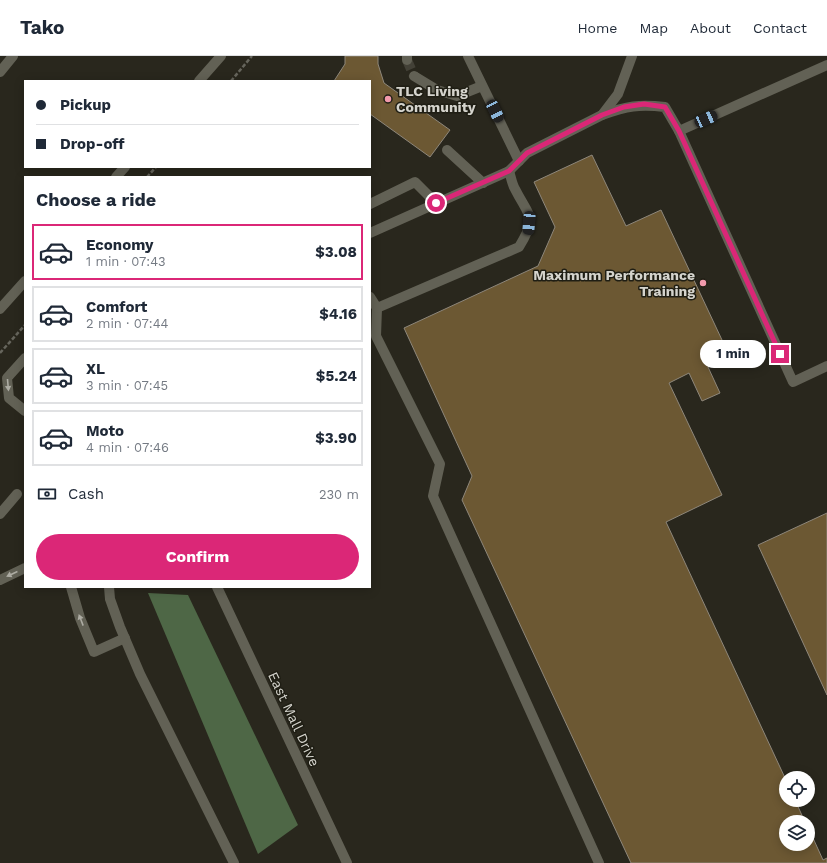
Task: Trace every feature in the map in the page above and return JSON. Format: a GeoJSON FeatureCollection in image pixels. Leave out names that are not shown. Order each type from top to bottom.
{"type":"FeatureCollection","features":[{"type":"Feature","properties":{"kind":"street"},"geometry":{"type":"LineString","coordinates":[[0,72],[13,56]]}},
{"type":"Feature","properties":{"kind":"street"},"geometry":{"type":"LineString","coordinates":[[200,80],[221,56]]}},
{"type":"Feature","properties":{"kind":"street"},"geometry":{"type":"LineString","coordinates":[[468,56],[519,161]]}},
{"type":"Feature","properties":{"kind":"street"},"geometry":{"type":"LineString","coordinates":[[602,115],[618,94],[632,56]]}},
{"type":"Feature","properties":{"kind":"street"},"geometry":{"type":"LineString","coordinates":[[679,131],[827,65]]}},
{"type":"Feature","properties":{"kind":"street"},"geometry":{"type":"LineString","coordinates":[[414,76],[436,90],[457,96],[482,86]]}},
{"type":"Feature","properties":{"kind":"street"},"geometry":{"type":"LineString","coordinates":[[371,233],[509,171],[527,153],[602,115],[624,107],[644,104],[665,107],[679,131],[793,382],[827,366]]}},
{"type":"Feature","properties":{"kind":"street"},"geometry":{"type":"LineString","coordinates":[[447,150],[483,183]]}},
{"type":"Feature","properties":{"kind":"street"},"geometry":{"type":"LineString","coordinates":[[117,176],[124,168]]}},
{"type":"Feature","properties":{"kind":"street"},"geometry":{"type":"LineString","coordinates":[[377,308],[519,247],[528,232],[530,215],[514,188],[509,171]]}},
{"type":"Feature","properties":{"kind":"street"},"geometry":{"type":"LineString","coordinates":[[371,204],[415,182],[436,203]]}},
{"type":"Feature","properties":{"kind":"street"},"geometry":{"type":"LineString","coordinates":[[0,309],[24,282]]}},
{"type":"Feature","properties":{"kind":"street"},"geometry":{"type":"LineString","coordinates":[[371,299],[377,308],[376,336],[440,464],[433,496],[599,863]]}},
{"type":"Feature","properties":{"kind":"street"},"geometry":{"type":"LineString","coordinates":[[24,359],[7,378],[9,398],[24,410]]}},
{"type":"Feature","properties":{"kind":"street"},"geometry":{"type":"LineString","coordinates":[[0,514],[18,494]]}},
{"type":"Feature","properties":{"kind":"street"},"geometry":{"type":"LineString","coordinates":[[0,580],[24,568]]}},
{"type":"Feature","properties":{"kind":"street"},"geometry":{"type":"LineString","coordinates":[[71,588],[80,618],[94,652],[125,638]]}},
{"type":"Feature","properties":{"kind":"street"},"geometry":{"type":"LineString","coordinates":[[109,588],[110,600],[143,680],[234,863]]}},
{"type":"Feature","properties":{"kind":"street","name":"East Mall Drive"},"geometry":{"type":"LineString","coordinates":[[216,588],[346,863]]}},
{"type":"Feature","properties":{"kind":"path"},"geometry":{"type":"LineString","coordinates":[[231,80],[252,56]]}},
{"type":"Feature","properties":{"kind":"path"},"geometry":{"type":"LineString","coordinates":[[148,176],[155,168]]}},
{"type":"Feature","properties":{"kind":"path"},"geometry":{"type":"LineString","coordinates":[[0,353],[24,326]]}},
{"type":"Feature","properties":{"kind":"shaded area"},"geometry":{"type":"Polygon","coordinates":[[[148,593],[188,595],[298,825],[258,854],[148,593]]]}},
{"type":"Feature","properties":{"kind":"building","name":"TLC Living Community"},"geometry":{"type":"Polygon","coordinates":[[[345,56],[378,56],[378,64],[384,83],[450,130],[430,157],[371,115],[371,80],[335,80],[345,64],[345,56]]]}},
{"type":"Feature","properties":{"kind":"building"},"geometry":{"type":"Polygon","coordinates":[[[592,155],[626,226],[661,210],[730,357],[708,367],[720,393],[702,401],[689,373],[669,383],[722,495],[666,522],[782,771],[779,771],[779,807],[798,807],[802,815],[779,815],[779,851],[815,851],[815,842],[823,860],[827,858],[827,863],[631,863],[462,500],[472,476],[404,328],[538,266],[555,227],[534,182],[592,155]]]}},
{"type":"Feature","properties":{"kind":"building"},"geometry":{"type":"Polygon","coordinates":[[[827,513],[827,695],[758,545],[827,513]]]}},
{"type":"Feature","properties":{"kind":"tunnel"},"geometry":{"type":"LineString","coordinates":[[407,60],[414,76]]}},
{"type":"Feature","properties":{"kind":"place","name":"TLC Living Community"},"geometry":{"type":"Point","coordinates":[388,99]}},
{"type":"Feature","properties":{"kind":"place","name":"Maximum Performance Training"},"geometry":{"type":"Point","coordinates":[703,283]}},
{"type":"Feature","properties":{"kind":"route"},"geometry":{"type":"LineString","coordinates":[[436,203],[509,171],[527,153],[602,115],[624,107],[644,104],[665,107],[679,131],[780,354]]}}]}
